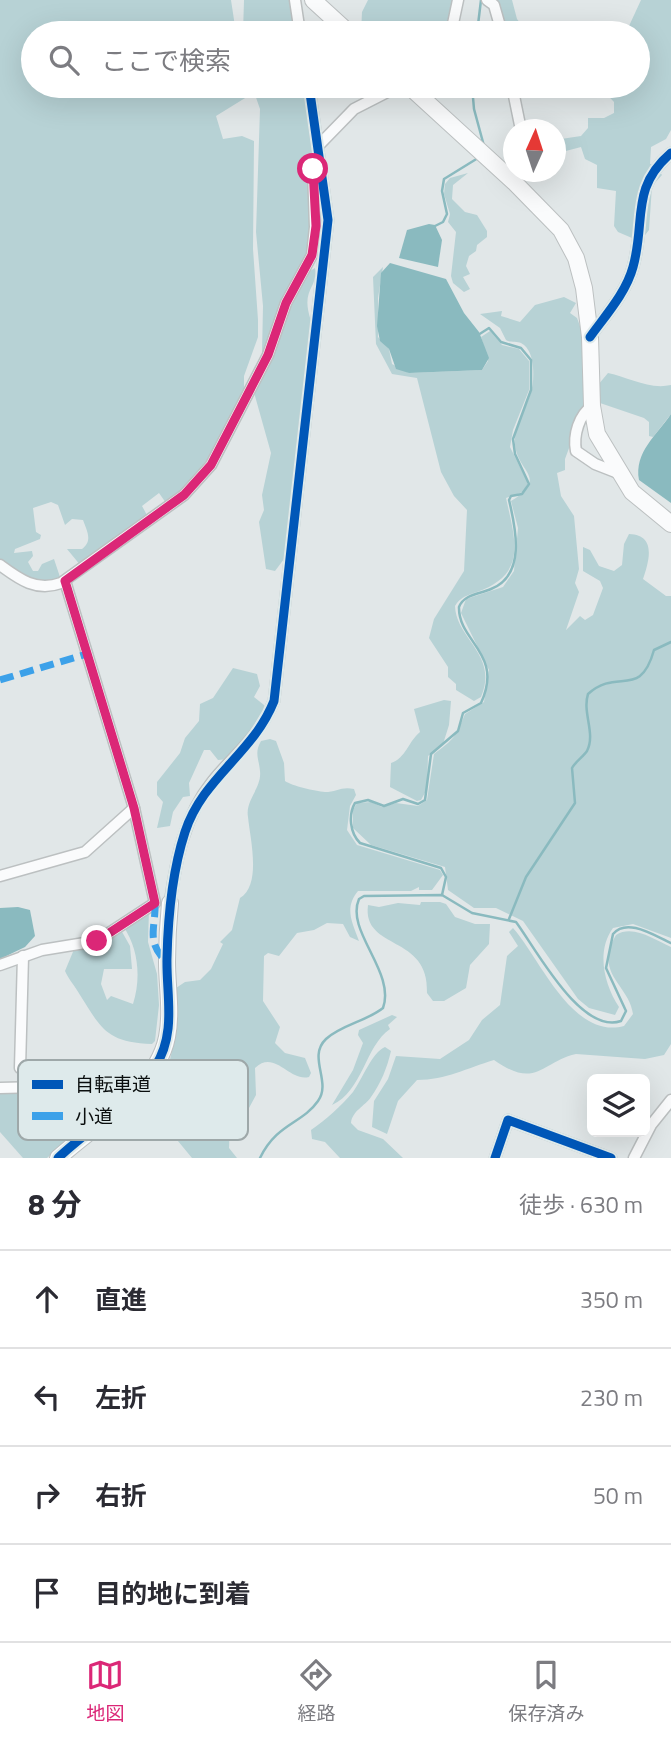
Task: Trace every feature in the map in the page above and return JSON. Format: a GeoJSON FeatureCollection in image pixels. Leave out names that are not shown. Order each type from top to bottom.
{"type":"FeatureCollection","features":[{"type":"Feature","properties":{"kind":"main road"},"geometry":{"type":"LineString","coordinates":[[313,0],[336,21]]}},
{"type":"Feature","properties":{"kind":"main road"},"geometry":{"type":"LineString","coordinates":[[422,98],[489,160],[503,168]]}},
{"type":"Feature","properties":{"kind":"main road"},"geometry":{"type":"LineString","coordinates":[[522,182],[561,230],[576,258],[584,288],[590,337],[592,406],[597,434],[618,473],[632,492],[671,524]]}},
{"type":"Feature","properties":{"kind":"main road"},"geometry":{"type":"LineString","coordinates":[[158,1060],[167,1038],[170,903]]}},
{"type":"Feature","properties":{"kind":"main road"},"geometry":{"type":"LineString","coordinates":[[58,1158],[78,1140]]}},
{"type":"Feature","properties":{"kind":"street"},"geometry":{"type":"LineString","coordinates":[[295,0],[298,21]]}},
{"type":"Feature","properties":{"kind":"street"},"geometry":{"type":"LineString","coordinates":[[454,21],[458,0]]}},
{"type":"Feature","properties":{"kind":"street"},"geometry":{"type":"LineString","coordinates":[[488,0],[494,5],[499,21]]}},
{"type":"Feature","properties":{"kind":"street"},"geometry":{"type":"LineString","coordinates":[[170,903],[174,870],[193,812],[214,780],[259,732],[274,701],[310,359],[328,220],[311,98]]}},
{"type":"Feature","properties":{"kind":"street"},"geometry":{"type":"LineString","coordinates":[[318,145],[354,108],[374,98]]}},
{"type":"Feature","properties":{"kind":"street"},"geometry":{"type":"LineString","coordinates":[[514,98],[519,119]]}},
{"type":"Feature","properties":{"kind":"street"},"geometry":{"type":"LineString","coordinates":[[590,337],[622,292],[632,269],[644,188],[658,164],[671,153]]}},
{"type":"Feature","properties":{"kind":"street"},"geometry":{"type":"LineString","coordinates":[[0,565],[19,580],[33,585],[50,586],[65,581],[184,495],[211,465],[268,355],[286,303],[312,255],[316,226],[313,169],[320,166]]}},
{"type":"Feature","properties":{"kind":"street"},"geometry":{"type":"LineString","coordinates":[[592,406],[586,411],[579,425],[576,451],[595,464],[618,473]]}},
{"type":"Feature","properties":{"kind":"street"},"geometry":{"type":"LineString","coordinates":[[0,965],[65,944],[97,941],[155,903],[134,808],[65,581]]}},
{"type":"Feature","properties":{"kind":"street"},"geometry":{"type":"LineString","coordinates":[[0,876],[92,848],[134,808]]}},
{"type":"Feature","properties":{"kind":"street"},"geometry":{"type":"LineString","coordinates":[[20,1060],[23,956]]}},
{"type":"Feature","properties":{"kind":"street"},"geometry":{"type":"LineString","coordinates":[[0,1088],[18,1088]]}},
{"type":"Feature","properties":{"kind":"street"},"geometry":{"type":"LineString","coordinates":[[634,1158],[651,1125],[671,1100]]}},
{"type":"Feature","properties":{"kind":"street"},"geometry":{"type":"LineString","coordinates":[[495,1158],[508,1120],[611,1158]]}},
{"type":"Feature","properties":{"kind":"shaded area"},"geometry":{"type":"Polygon","coordinates":[[[0,0],[231,0],[234,21],[21,21],[21,98],[245,98],[216,116],[223,139],[242,136],[254,141],[253,249],[258,337],[244,376],[244,393],[200,476],[166,503],[159,493],[142,506],[148,517],[81,566],[67,549],[82,549],[87,543],[88,536],[83,520],[72,519],[65,525],[58,505],[51,502],[33,508],[36,532],[41,535],[40,539],[15,549],[14,553],[32,551],[33,556],[28,562],[33,571],[38,571],[42,564],[54,559],[61,580],[34,584],[0,562],[0,0]]]}},
{"type":"Feature","properties":{"kind":"shaded area"},"geometry":{"type":"Polygon","coordinates":[[[244,0],[290,0],[293,21],[243,21],[244,0]]]}},
{"type":"Feature","properties":{"kind":"shaded area"},"geometry":{"type":"Polygon","coordinates":[[[368,0],[455,0],[449,21],[362,21],[362,12],[368,0]]]}},
{"type":"Feature","properties":{"kind":"shaded area"},"geometry":{"type":"Polygon","coordinates":[[[494,0],[512,0],[519,21],[502,21],[494,0]]]}},
{"type":"Feature","properties":{"kind":"shaded area"},"geometry":{"type":"Polygon","coordinates":[[[641,0],[671,0],[671,130],[666,139],[651,147],[650,164],[654,164],[662,175],[652,186],[649,230],[645,235],[632,238],[618,232],[614,226],[616,191],[597,188],[597,165],[585,159],[581,147],[566,151],[566,138],[581,136],[588,128],[588,118],[604,118],[614,113],[614,102],[610,98],[650,98],[650,21],[631,21],[641,0]]]}},
{"type":"Feature","properties":{"kind":"shaded area"},"geometry":{"type":"Polygon","coordinates":[[[256,98],[305,98],[313,158],[308,161],[312,242],[262,354],[263,306],[256,232],[260,109],[256,98]]]}},
{"type":"Feature","properties":{"kind":"shaded area"},"geometry":{"type":"Polygon","coordinates":[[[468,173],[453,185],[452,199],[465,212],[477,215],[487,231],[487,237],[469,256],[466,266],[470,274],[463,277],[470,289],[464,292],[453,283],[451,276],[456,232],[448,222],[450,214],[444,194],[445,184],[450,178],[468,173]]]}},
{"type":"Feature","properties":{"kind":"shaded area"},"geometry":{"type":"Polygon","coordinates":[[[383,267],[378,298],[378,337],[389,349],[392,364],[409,373],[482,370],[488,361],[481,337],[490,331],[502,345],[519,349],[529,361],[529,390],[513,430],[510,447],[528,483],[523,492],[506,498],[514,541],[511,565],[504,576],[493,585],[464,597],[455,606],[457,618],[481,658],[485,670],[481,697],[474,701],[456,690],[456,684],[448,677],[448,667],[429,638],[434,619],[464,571],[467,510],[454,496],[441,472],[417,378],[392,374],[376,344],[373,277],[383,267]]]}},
{"type":"Feature","properties":{"kind":"shaded area"},"geometry":{"type":"Polygon","coordinates":[[[315,268],[307,302],[311,321],[284,559],[275,571],[266,569],[259,522],[264,510],[262,495],[271,453],[253,389],[273,356],[295,293],[308,273],[315,268]]]}},
{"type":"Feature","properties":{"kind":"shaded area"},"geometry":{"type":"Polygon","coordinates":[[[564,297],[576,303],[570,313],[577,318],[584,337],[585,405],[565,459],[565,470],[557,473],[561,496],[574,516],[579,569],[575,583],[579,592],[566,630],[580,616],[585,620],[593,615],[603,588],[600,581],[583,571],[583,547],[590,550],[599,566],[614,571],[622,565],[624,544],[629,534],[638,535],[644,539],[649,550],[643,579],[666,596],[671,596],[671,938],[633,924],[613,928],[603,957],[609,989],[619,1007],[615,1015],[589,1008],[578,999],[523,921],[496,908],[474,908],[448,890],[445,867],[371,845],[353,828],[353,810],[357,803],[371,802],[382,807],[396,803],[418,806],[427,800],[434,754],[453,737],[465,714],[484,702],[489,670],[461,613],[466,599],[503,587],[514,571],[518,528],[511,501],[523,493],[530,479],[519,459],[515,439],[532,390],[533,367],[527,348],[521,343],[506,340],[500,328],[480,314],[502,311],[501,316],[520,322],[535,305],[564,297]]]}},
{"type":"Feature","properties":{"kind":"shaded area"},"geometry":{"type":"Polygon","coordinates":[[[608,373],[655,386],[671,385],[671,414],[653,437],[649,436],[649,422],[644,418],[600,403],[598,385],[608,373]]]}},
{"type":"Feature","properties":{"kind":"shaded area"},"geometry":{"type":"Polygon","coordinates":[[[233,668],[257,674],[260,686],[254,697],[264,705],[264,712],[229,759],[218,760],[210,750],[204,750],[189,783],[190,796],[183,797],[173,812],[170,826],[157,828],[163,802],[157,795],[157,782],[180,753],[185,738],[199,721],[200,704],[213,698],[233,668]]]}},
{"type":"Feature","properties":{"kind":"shaded area"},"geometry":{"type":"Polygon","coordinates":[[[444,700],[451,701],[449,725],[443,744],[428,756],[427,789],[421,800],[417,801],[390,787],[391,763],[404,754],[420,732],[414,709],[444,700]]]}},
{"type":"Feature","properties":{"kind":"shaded area"},"geometry":{"type":"Polygon","coordinates":[[[261,741],[276,741],[284,763],[285,781],[325,792],[354,789],[356,795],[350,806],[347,830],[357,845],[440,870],[443,875],[432,890],[419,890],[419,887],[411,891],[358,891],[350,909],[359,941],[350,937],[343,924],[327,923],[314,930],[297,933],[279,956],[268,953],[264,956],[263,1001],[280,1027],[275,1043],[285,1053],[305,1058],[311,1073],[309,1077],[302,1077],[276,1064],[262,1063],[255,1068],[256,1095],[248,1108],[248,1060],[170,1060],[175,1037],[173,990],[185,982],[200,980],[211,969],[223,944],[220,942],[232,930],[240,898],[251,883],[253,860],[248,811],[259,783],[257,753],[261,741]]]}},
{"type":"Feature","properties":{"kind":"shaded area"},"geometry":{"type":"Polygon","coordinates":[[[421,902],[440,902],[446,904],[455,917],[475,924],[490,924],[489,944],[470,965],[466,988],[444,1001],[433,1001],[427,993],[425,974],[418,961],[408,951],[375,930],[369,920],[368,905],[420,905],[421,902]]]}},
{"type":"Feature","properties":{"kind":"shaded area"},"geometry":{"type":"Polygon","coordinates":[[[149,910],[148,942],[157,974],[159,1005],[155,1041],[152,1044],[125,1040],[107,1032],[94,1017],[65,971],[75,947],[87,950],[121,930],[130,946],[132,969],[104,969],[101,984],[107,1000],[111,996],[133,1004],[137,964],[132,944],[123,926],[149,910]]]}},
{"type":"Feature","properties":{"kind":"shaded area"},"geometry":{"type":"Polygon","coordinates":[[[513,928],[559,994],[589,1021],[605,1027],[624,1026],[633,1014],[625,994],[614,978],[608,960],[616,935],[637,932],[671,947],[671,1044],[664,1055],[645,1059],[576,1054],[530,1073],[508,1069],[494,1060],[447,1076],[417,1080],[398,1101],[387,1134],[372,1127],[374,1101],[388,1079],[396,1056],[440,1059],[469,1040],[482,1020],[500,1005],[507,956],[518,946],[509,932],[513,928]]]}},
{"type":"Feature","properties":{"kind":"shaded area"},"geometry":{"type":"Polygon","coordinates":[[[392,1015],[397,1017],[388,1025],[390,1029],[375,1046],[351,1090],[332,1105],[353,1070],[363,1043],[358,1035],[359,1030],[392,1015]]]}},
{"type":"Feature","properties":{"kind":"shaded area"},"geometry":{"type":"Polygon","coordinates":[[[385,1047],[391,1051],[383,1075],[371,1097],[354,1115],[351,1123],[358,1130],[383,1139],[403,1158],[340,1158],[325,1142],[312,1139],[311,1130],[348,1097],[372,1060],[385,1047]]]}},
{"type":"Feature","properties":{"kind":"shaded area"},"geometry":{"type":"Polygon","coordinates":[[[0,1089],[18,1089],[18,1140],[67,1140],[47,1158],[23,1158],[0,1132],[0,1089]]]}},
{"type":"Feature","properties":{"kind":"shaded area"},"geometry":{"type":"Polygon","coordinates":[[[177,1140],[229,1140],[229,1148],[237,1158],[192,1158],[177,1140]]]}},
{"type":"Feature","properties":{"kind":"water"},"geometry":{"type":"Polygon","coordinates":[[[435,225],[442,240],[438,267],[399,258],[407,230],[435,225]]]}},
{"type":"Feature","properties":{"kind":"water"},"geometry":{"type":"Polygon","coordinates":[[[390,263],[446,279],[464,313],[479,332],[489,358],[482,370],[409,373],[396,369],[389,349],[380,341],[377,326],[381,273],[390,263]]]}},
{"type":"Feature","properties":{"kind":"water"},"geometry":{"type":"Polygon","coordinates":[[[671,414],[671,503],[639,480],[638,470],[643,452],[671,414]]]}},
{"type":"Feature","properties":{"kind":"water"},"geometry":{"type":"Polygon","coordinates":[[[18,907],[30,910],[35,936],[25,947],[0,959],[0,908],[18,907]]]}},
{"type":"Feature","properties":{"kind":"waterway"},"geometry":{"type":"LineString","coordinates":[[478,21],[481,0]]}},
{"type":"Feature","properties":{"kind":"waterway"},"geometry":{"type":"LineString","coordinates":[[473,98],[484,146]]}},
{"type":"Feature","properties":{"kind":"waterway"},"geometry":{"type":"LineString","coordinates":[[435,226],[443,222],[447,214],[442,191],[444,179],[478,158]]}},
{"type":"Feature","properties":{"kind":"waterway"},"geometry":{"type":"LineString","coordinates":[[442,895],[446,877],[441,868],[360,843],[352,829],[351,818],[355,803],[368,800],[384,806],[403,799],[418,804],[425,800],[431,754],[458,731],[463,713],[481,703],[487,686],[484,660],[465,630],[459,607],[468,597],[502,582],[510,573],[514,562],[516,537],[509,500],[511,496],[522,494],[529,484],[515,454],[513,439],[531,390],[531,360],[521,348],[501,342],[489,328],[478,335]]}},
{"type":"Feature","properties":{"kind":"waterway"},"geometry":{"type":"LineString","coordinates":[[509,919],[526,877],[575,803],[572,768],[587,751],[589,744],[588,694],[599,686],[635,679],[648,665],[654,650],[671,642]]}},
{"type":"Feature","properties":{"kind":"waterway"},"geometry":{"type":"LineString","coordinates":[[260,1158],[274,1138],[312,1109],[322,1094],[319,1054],[326,1039],[383,1008],[383,980],[359,924],[359,899],[364,896],[442,895],[472,913],[516,922],[547,969],[575,1003],[606,1022],[621,1021],[626,1011],[606,968],[613,934],[619,929],[633,928],[671,943]]}},
{"type":"Feature","properties":{"kind":"marked path"},"geometry":{"type":"LineString","coordinates":[[0,680],[87,654]]}},
{"type":"Feature","properties":{"kind":"marked path"},"geometry":{"type":"LineString","coordinates":[[155,903],[154,941],[160,955],[167,962]]}},
{"type":"Feature","properties":{"kind":"cycle path"},"geometry":{"type":"LineString","coordinates":[[159,1060],[166,1041],[169,1014],[167,958],[170,910],[174,878],[185,832],[204,796],[254,736],[274,701],[328,220],[311,98]]}},
{"type":"Feature","properties":{"kind":"cycle path"},"geometry":{"type":"LineString","coordinates":[[590,337],[630,277],[637,250],[644,192],[658,166],[671,153]]}},
{"type":"Feature","properties":{"kind":"cycle path"},"geometry":{"type":"LineString","coordinates":[[495,1158],[508,1120],[611,1158]]}},
{"type":"Feature","properties":{"kind":"cycle path"},"geometry":{"type":"LineString","coordinates":[[58,1158],[80,1140]]}},
{"type":"Feature","properties":{"kind":"route"},"geometry":{"type":"LineString","coordinates":[[97,941],[155,903],[134,808],[65,581],[184,495],[211,465],[268,355],[286,303],[312,255],[316,226],[313,169]]}}]}
